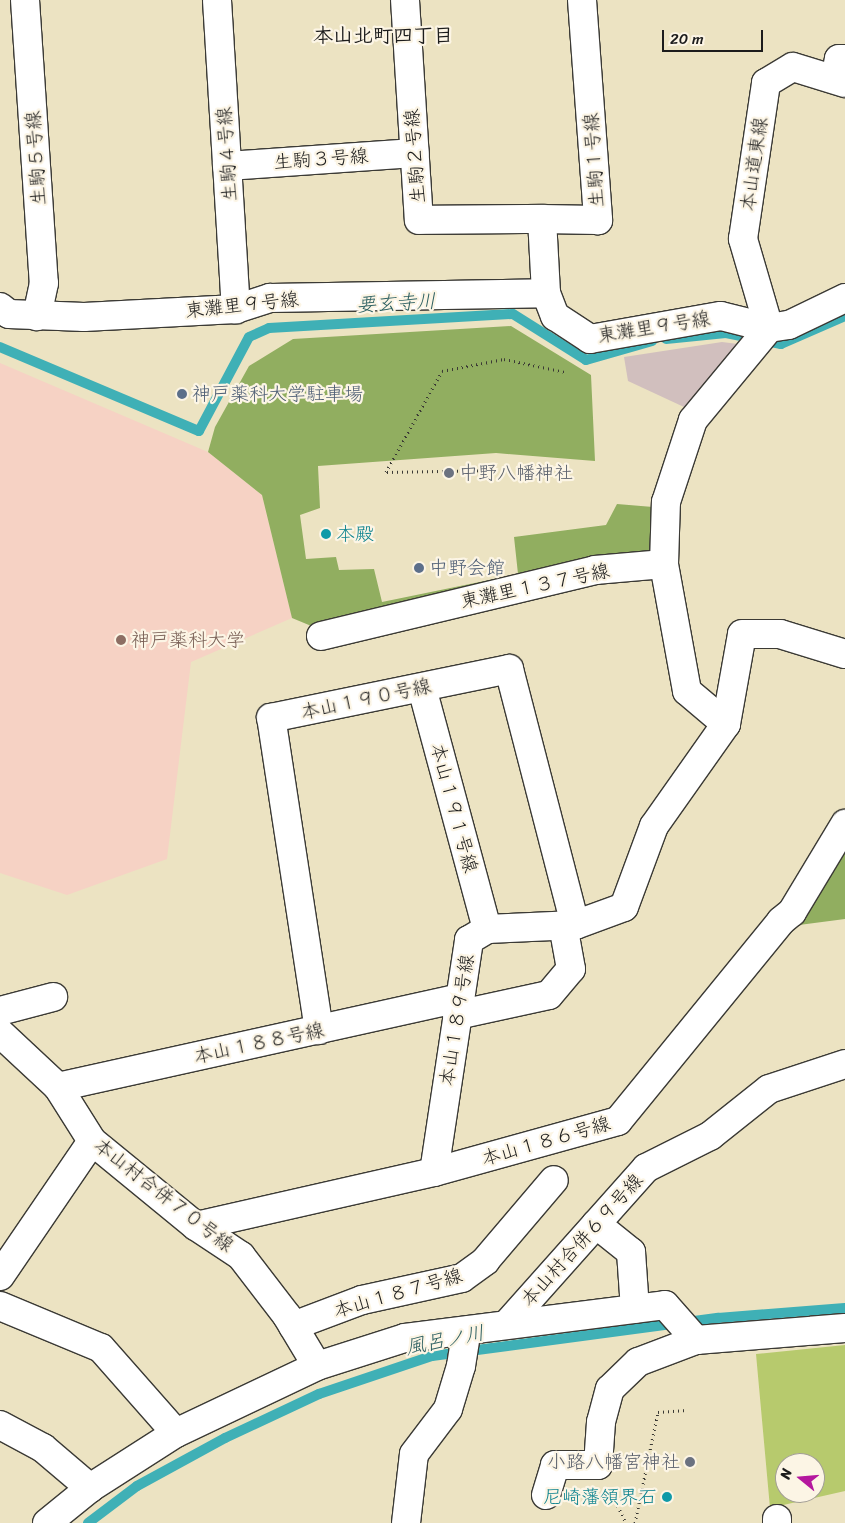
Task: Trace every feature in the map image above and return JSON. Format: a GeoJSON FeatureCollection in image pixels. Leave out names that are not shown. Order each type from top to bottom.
{"type":"FeatureCollection","features":[{"type":"Feature","properties":{"kind":"street","name":"生駒５号線"},"geometry":{"type":"LineString","coordinates":[[25,0],[44,284],[37,316]]}},
{"type":"Feature","properties":{"kind":"street","name":"生駒４号線"},"geometry":{"type":"LineString","coordinates":[[216,0],[236,308]]}},
{"type":"Feature","properties":{"kind":"street","name":"生駒２号線"},"geometry":{"type":"LineString","coordinates":[[405,0],[419,220],[542,219]]}},
{"type":"Feature","properties":{"kind":"street","name":"生駒１号線"},"geometry":{"type":"LineString","coordinates":[[542,219],[598,220],[582,0]]}},
{"type":"Feature","properties":{"kind":"street","name":"本山道東線"},"geometry":{"type":"LineString","coordinates":[[762,338],[743,239],[766,83],[792,66],[842,74]]}},
{"type":"Feature","properties":{"kind":"street","name":"生駒３号線"},"geometry":{"type":"LineString","coordinates":[[228,166],[415,153]]}},
{"type":"Feature","properties":{"kind":"street"},"geometry":{"type":"LineString","coordinates":[[542,219],[546,293]]}},
{"type":"Feature","properties":{"kind":"street","name":"東灘里９号線"},"geometry":{"type":"LineString","coordinates":[[0,307],[9,314],[84,317],[236,308],[270,298],[546,293],[555,316],[590,339],[721,316],[762,338],[845,298]]}},
{"type":"Feature","properties":{"kind":"street"},"geometry":{"type":"LineString","coordinates":[[726,724],[687,691],[664,564],[666,502],[693,420],[762,338]]}},
{"type":"Feature","properties":{"kind":"street","name":"東灘里１３７号線"},"geometry":{"type":"LineString","coordinates":[[321,636],[595,570],[664,564]]}},
{"type":"Feature","properties":{"kind":"street"},"geometry":{"type":"LineString","coordinates":[[487,928],[569,925],[624,907],[654,826],[726,724],[742,634],[780,634],[845,654]]}},
{"type":"Feature","properties":{"kind":"street","name":"本山１９０号線"},"geometry":{"type":"LineString","coordinates":[[319,1030],[271,718],[422,688],[510,668],[569,925]]}},
{"type":"Feature","properties":{"kind":"street","name":"本山１９１号線"},"geometry":{"type":"LineString","coordinates":[[422,688],[487,928]]}},
{"type":"Feature","properties":{"kind":"street","name":"本山１８６号線"},"geometry":{"type":"LineString","coordinates":[[196,1226],[434,1172],[618,1121],[781,921],[792,912],[845,824]]}},
{"type":"Feature","properties":{"kind":"street","name":"本山１８８号線"},"geometry":{"type":"LineString","coordinates":[[58,1087],[319,1030],[458,1006],[501,1005],[549,994],[571,969],[569,925]]}},
{"type":"Feature","properties":{"kind":"street","name":"本山１８９号線"},"geometry":{"type":"LineString","coordinates":[[434,1172],[469,940],[487,928]]}},
{"type":"Feature","properties":{"kind":"street"},"geometry":{"type":"LineString","coordinates":[[0,1011],[53,997]]}},
{"type":"Feature","properties":{"kind":"street","name":"本山村合併７０号線"},"geometry":{"type":"LineString","coordinates":[[0,1033],[58,1087],[92,1141],[196,1226],[242,1256],[293,1326],[317,1366]]}},
{"type":"Feature","properties":{"kind":"street","name":"本山村合併６９号線"},"geometry":{"type":"LineString","coordinates":[[507,1324],[646,1168],[710,1136],[769,1089],[845,1064]]}},
{"type":"Feature","properties":{"kind":"street"},"geometry":{"type":"LineString","coordinates":[[0,1276],[92,1141]]}},
{"type":"Feature","properties":{"kind":"street","name":"本山１８７号線"},"geometry":{"type":"LineString","coordinates":[[293,1326],[362,1300],[462,1278],[485,1261],[554,1180]]}},
{"type":"Feature","properties":{"kind":"street"},"geometry":{"type":"LineString","coordinates":[[596,1224],[631,1252],[635,1309]]}},
{"type":"Feature","properties":{"kind":"street"},"geometry":{"type":"LineString","coordinates":[[47,1523],[90,1488],[176,1433],[317,1366],[405,1338],[665,1305],[692,1335]]}},
{"type":"Feature","properties":{"kind":"street"},"geometry":{"type":"LineString","coordinates":[[0,1306],[101,1348],[176,1433]]}},
{"type":"Feature","properties":{"kind":"street"},"geometry":{"type":"LineString","coordinates":[[546,1496],[555,1465],[598,1465],[601,1422],[610,1389],[638,1362],[692,1335],[845,1328]]}},
{"type":"Feature","properties":{"kind":"street"},"geometry":{"type":"LineString","coordinates":[[406,1523],[414,1454],[448,1409],[461,1366],[467,1330]]}},
{"type":"Feature","properties":{"kind":"street"},"geometry":{"type":"LineString","coordinates":[[0,1426],[43,1448],[90,1488]]}},
{"type":"Feature","properties":{"kind":"path"},"geometry":{"type":"LineString","coordinates":[[498,470],[386,472],[442,370],[504,359],[565,372]]}},
{"type":"Feature","properties":{"kind":"path"},"geometry":{"type":"LineString","coordinates":[[635,1523],[658,1412],[687,1410]]}},
{"type":"Feature","properties":{"kind":"shaded area"},"geometry":{"type":"Polygon","coordinates":[[[722,342],[746,345],[684,407],[628,381],[624,357],[722,342]]]}},
{"type":"Feature","properties":{"kind":"shaded area","name":"神戸薬科大学"},"geometry":{"type":"Polygon","coordinates":[[[0,363],[208,452],[262,495],[292,618],[191,662],[167,859],[67,895],[0,873],[0,363]]]}},
{"type":"Feature","properties":{"kind":"green space","name":"中野八幡神社"},"geometry":{"type":"Polygon","coordinates":[[[511,326],[591,375],[595,461],[496,453],[318,466],[320,508],[300,515],[306,559],[336,557],[339,570],[374,569],[382,602],[518,574],[514,537],[606,525],[617,504],[653,507],[653,558],[321,630],[292,618],[262,495],[208,452],[215,427],[249,366],[293,339],[511,326]]]}},
{"type":"Feature","properties":{"kind":"green space"},"geometry":{"type":"Polygon","coordinates":[[[845,849],[845,919],[799,925],[845,849]]]}},
{"type":"Feature","properties":{"kind":"green space"},"geometry":{"type":"Polygon","coordinates":[[[845,1345],[845,1491],[825,1496],[825,1453],[775,1453],[775,1503],[792,1503],[770,1508],[756,1354],[845,1345]]]}},
{"type":"Feature","properties":{"kind":"waterway","name":"要玄寺川"},"geometry":{"type":"LineString","coordinates":[[0,347],[199,431],[249,337],[269,328],[513,314],[586,360],[652,341]]}},
{"type":"Feature","properties":{"kind":"waterway","name":"要玄寺川"},"geometry":{"type":"LineString","coordinates":[[666,339],[726,333],[781,344],[845,316]]}},
{"type":"Feature","properties":{"kind":"waterway","name":"風呂ノ川"},"geometry":{"type":"LineString","coordinates":[[88,1523],[137,1486],[225,1438],[319,1394],[432,1356],[718,1318],[845,1308]]}},
{"type":"Feature","properties":{"kind":"place","name":"神戸薬科大学駐車場"},"geometry":{"type":"Point","coordinates":[182,394]}},
{"type":"Feature","properties":{"kind":"place","name":"中野八幡神社"},"geometry":{"type":"Point","coordinates":[449,473]}},
{"type":"Feature","properties":{"kind":"place","name":"本殿"},"geometry":{"type":"Point","coordinates":[326,534]}},
{"type":"Feature","properties":{"kind":"place","name":"中野会館"},"geometry":{"type":"Point","coordinates":[419,568]}},
{"type":"Feature","properties":{"kind":"place","name":"神戸薬科大学"},"geometry":{"type":"Point","coordinates":[121,640]}},
{"type":"Feature","properties":{"kind":"place","name":"小路八幡宮神社"},"geometry":{"type":"Point","coordinates":[690,1462]}},
{"type":"Feature","properties":{"kind":"place","name":"尼崎藩領界石"},"geometry":{"type":"Point","coordinates":[667,1497]}},
{"type":"Feature","properties":{"kind":"district","name":"本山北町四丁目"},"geometry":{"type":"Point","coordinates":[383,35]}}]}
